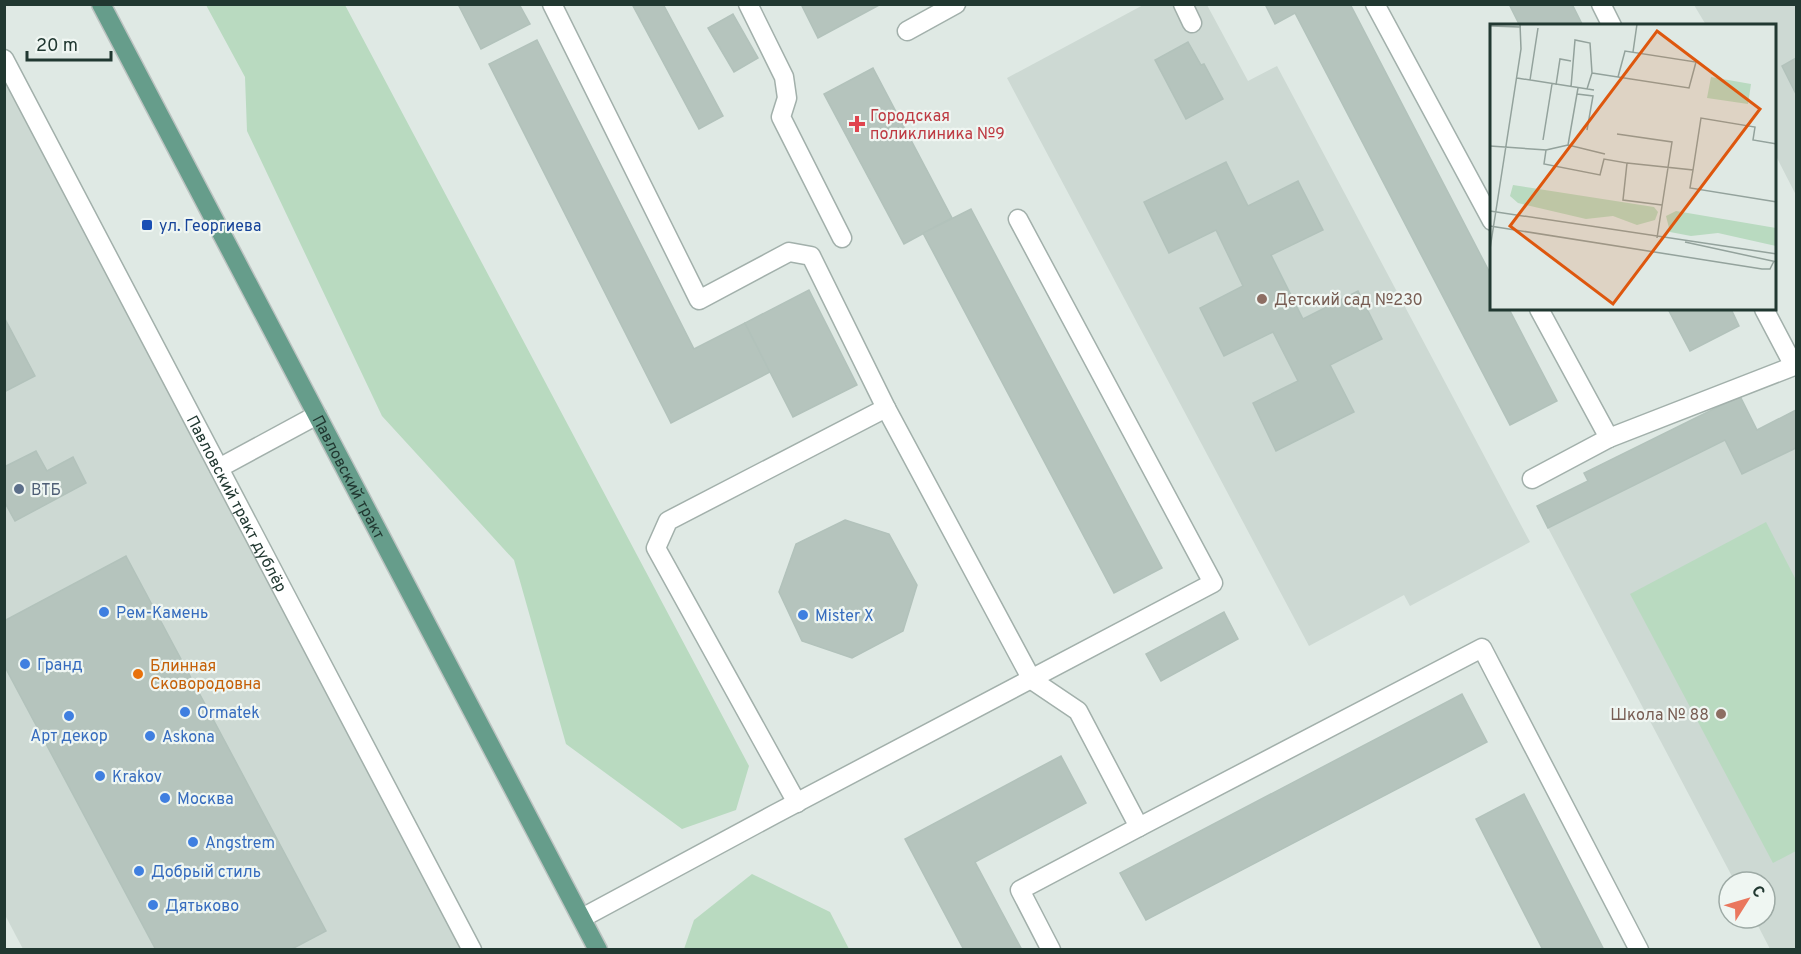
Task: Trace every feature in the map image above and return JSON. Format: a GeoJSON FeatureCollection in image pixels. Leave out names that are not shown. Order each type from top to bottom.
{"type":"FeatureCollection","features":[{"type":"Feature","properties":{"kind":"main road","name":"Павловский тракт"},"geometry":{"type":"LineString","coordinates":[[101,4],[598,950]]}},
{"type":"Feature","properties":{"kind":"street"},"geometry":{"type":"LineString","coordinates":[[552,4],[699,300],[789,252],[811,256],[886,408],[1032,680],[1078,711],[1139,827]]}},
{"type":"Feature","properties":{"kind":"street"},"geometry":{"type":"LineString","coordinates":[[748,4],[784,77],[787,98],[781,117],[842,238]]}},
{"type":"Feature","properties":{"kind":"street"},"geometry":{"type":"LineString","coordinates":[[907,31],[956,4]]}},
{"type":"Feature","properties":{"kind":"street"},"geometry":{"type":"LineString","coordinates":[[1183,4],[1192,23]]}},
{"type":"Feature","properties":{"kind":"street"},"geometry":{"type":"LineString","coordinates":[[1376,4],[1490,217]]}},
{"type":"Feature","properties":{"kind":"street"},"geometry":{"type":"LineString","coordinates":[[1601,4],[1611,24]]}},
{"type":"Feature","properties":{"kind":"street","name":"Павловский тракт дублёр"},"geometry":{"type":"LineString","coordinates":[[4,59],[472,950]]}},
{"type":"Feature","properties":{"kind":"street"},"geometry":{"type":"LineString","coordinates":[[582,918],[1213,583],[1018,219]]}},
{"type":"Feature","properties":{"kind":"street"},"geometry":{"type":"LineString","coordinates":[[1540,310],[1608,438]]}},
{"type":"Feature","properties":{"kind":"street"},"geometry":{"type":"LineString","coordinates":[[1532,479],[1608,438],[1794,366],[1765,310]]}},
{"type":"Feature","properties":{"kind":"street"},"geometry":{"type":"LineString","coordinates":[[797,803],[656,548],[668,521],[886,408]]}},
{"type":"Feature","properties":{"kind":"street"},"geometry":{"type":"LineString","coordinates":[[219,468],[317,415]]}},
{"type":"Feature","properties":{"kind":"street"},"geometry":{"type":"LineString","coordinates":[[1051,950],[1020,890],[1482,648],[1639,950]]}},
{"type":"Feature","properties":{"kind":"shaded area","name":"Детский сад №230"},"geometry":{"type":"Polygon","coordinates":[[[1145,4],[1207,5],[1248,81],[1277,66],[1530,542],[1410,606],[1404,595],[1309,646],[1007,78],[1145,4]]]}},
{"type":"Feature","properties":{"kind":"shaded area"},"geometry":{"type":"Polygon","coordinates":[[[1694,5],[1796,5],[1796,195],[1777,158],[1777,24],[1705,24],[1694,5]]]}},
{"type":"Feature","properties":{"kind":"shaded area"},"geometry":{"type":"Polygon","coordinates":[[[4,67],[464,949],[23,949],[5,915],[4,67]]]}},
{"type":"Feature","properties":{"kind":"shaded area","name":"Школа № 88"},"geometry":{"type":"Polygon","coordinates":[[[1725,440],[1742,474],[1796,448],[1796,949],[1770,949],[1760,930],[1777,930],[1777,870],[1729,870],[1548,528],[1725,440]]]}},
{"type":"Feature","properties":{"kind":"green space"},"geometry":{"type":"Polygon","coordinates":[[[206,5],[345,5],[749,766],[736,810],[682,829],[566,744],[514,560],[382,416],[247,131],[245,77],[206,5]]]}},
{"type":"Feature","properties":{"kind":"green space"},"geometry":{"type":"Polygon","coordinates":[[[1766,522],[1796,580],[1796,851],[1773,863],[1630,594],[1766,522]]]}},
{"type":"Feature","properties":{"kind":"green space"},"geometry":{"type":"Polygon","coordinates":[[[752,874],[830,912],[849,949],[684,949],[694,920],[752,874]]]}},
{"type":"Feature","properties":{"kind":"building"},"geometry":{"type":"Polygon","coordinates":[[[458,4],[519,4],[530,24],[481,49],[458,4]]]}},
{"type":"Feature","properties":{"kind":"building"},"geometry":{"type":"Polygon","coordinates":[[[632,4],[663,4],[723,116],[699,129],[632,4]]]}},
{"type":"Feature","properties":{"kind":"building"},"geometry":{"type":"Polygon","coordinates":[[[801,4],[881,4],[818,38],[801,4]]]}},
{"type":"Feature","properties":{"kind":"building"},"geometry":{"type":"Polygon","coordinates":[[[1265,4],[1350,4],[1490,273],[1490,310],[1510,310],[1557,401],[1510,425],[1295,13],[1275,24],[1265,4]]]}},
{"type":"Feature","properties":{"kind":"building"},"geometry":{"type":"Polygon","coordinates":[[[1509,4],[1572,4],[1582,24],[1519,24],[1509,4]]]}},
{"type":"Feature","properties":{"kind":"building"},"geometry":{"type":"Polygon","coordinates":[[[733,14],[758,58],[734,72],[708,28],[733,14]]]}},
{"type":"Feature","properties":{"kind":"building"},"geometry":{"type":"Polygon","coordinates":[[[537,40],[694,349],[745,323],[770,372],[671,423],[489,64],[537,40]]]}},
{"type":"Feature","properties":{"kind":"building"},"geometry":{"type":"Polygon","coordinates":[[[1188,42],[1201,65],[1204,64],[1223,99],[1186,119],[1155,60],[1188,42]]]}},
{"type":"Feature","properties":{"kind":"building"},"geometry":{"type":"Polygon","coordinates":[[[1796,58],[1796,94],[1782,66],[1796,58]]]}},
{"type":"Feature","properties":{"kind":"building"},"geometry":{"type":"Polygon","coordinates":[[[873,68],[952,218],[904,244],[824,94],[873,68]]]}},
{"type":"Feature","properties":{"kind":"building"},"geometry":{"type":"Polygon","coordinates":[[[1226,162],[1248,206],[1298,181],[1323,230],[1271,255],[1303,319],[1358,291],[1382,339],[1330,365],[1354,412],[1276,451],[1253,403],[1298,381],[1273,332],[1224,356],[1200,308],[1243,286],[1216,230],[1169,253],[1144,202],[1226,162]]]}},
{"type":"Feature","properties":{"kind":"building"},"geometry":{"type":"Polygon","coordinates":[[[971,209],[1162,568],[1114,593],[923,233],[971,209]]]}},
{"type":"Feature","properties":{"kind":"building"},"geometry":{"type":"Polygon","coordinates":[[[809,290],[857,385],[793,417],[745,323],[809,290]]]}},
{"type":"Feature","properties":{"kind":"building"},"geometry":{"type":"Polygon","coordinates":[[[1669,310],[1731,310],[1739,326],[1690,351],[1669,310]]]}},
{"type":"Feature","properties":{"kind":"building"},"geometry":{"type":"Polygon","coordinates":[[[4,317],[35,376],[4,392],[4,317]]]}},
{"type":"Feature","properties":{"kind":"building"},"geometry":{"type":"Polygon","coordinates":[[[1740,396],[1757,430],[1796,410],[1796,448],[1742,474],[1725,440],[1548,528],[1537,506],[1588,481],[1584,473],[1740,396]]]}},
{"type":"Feature","properties":{"kind":"building"},"geometry":{"type":"Polygon","coordinates":[[[36,451],[47,471],[73,457],[86,483],[15,521],[4,501],[4,467],[36,451]]]}},
{"type":"Feature","properties":{"kind":"building"},"geometry":{"type":"Polygon","coordinates":[[[845,520],[889,534],[917,585],[903,631],[852,658],[802,641],[779,592],[796,544],[845,520]]]}},
{"type":"Feature","properties":{"kind":"building","name":"Москва"},"geometry":{"type":"Polygon","coordinates":[[[126,556],[326,931],[290,950],[156,950],[4,665],[4,621],[126,556]]]}},
{"type":"Feature","properties":{"kind":"building"},"geometry":{"type":"Polygon","coordinates":[[[1224,612],[1238,639],[1161,681],[1146,654],[1224,612]]]}},
{"type":"Feature","properties":{"kind":"building"},"geometry":{"type":"Polygon","coordinates":[[[1462,694],[1487,742],[1146,920],[1120,873],[1462,694]]]}},
{"type":"Feature","properties":{"kind":"building"},"geometry":{"type":"Polygon","coordinates":[[[1061,756],[1086,803],[975,862],[1022,950],[964,950],[905,839],[1061,756]]]}},
{"type":"Feature","properties":{"kind":"building"},"geometry":{"type":"Polygon","coordinates":[[[1524,794],[1604,950],[1543,950],[1476,819],[1524,794]]]}},
{"type":"Feature","properties":{"kind":"place","name":"Городская поликлиника №9"},"geometry":{"type":"Point","coordinates":[857,124]}},
{"type":"Feature","properties":{"kind":"place","name":"ул. Георгиева"},"geometry":{"type":"Point","coordinates":[147,225]}},
{"type":"Feature","properties":{"kind":"place","name":"Детский сад №230"},"geometry":{"type":"Point","coordinates":[1262,299]}},
{"type":"Feature","properties":{"kind":"place","name":"ВТБ"},"geometry":{"type":"Point","coordinates":[19,489]}},
{"type":"Feature","properties":{"kind":"place","name":"Рем-Камень"},"geometry":{"type":"Point","coordinates":[104,612]}},
{"type":"Feature","properties":{"kind":"place","name":"Mister X"},"geometry":{"type":"Point","coordinates":[803,615]}},
{"type":"Feature","properties":{"kind":"place","name":"Гранд"},"geometry":{"type":"Point","coordinates":[25,664]}},
{"type":"Feature","properties":{"kind":"place","name":"Блинная Сковородовна"},"geometry":{"type":"Point","coordinates":[138,674]}},
{"type":"Feature","properties":{"kind":"place","name":"Ormatek"},"geometry":{"type":"Point","coordinates":[185,712]}},
{"type":"Feature","properties":{"kind":"place","name":"Школа № 88"},"geometry":{"type":"Point","coordinates":[1721,714]}},
{"type":"Feature","properties":{"kind":"place","name":"Арт декор"},"geometry":{"type":"Point","coordinates":[69,716]}},
{"type":"Feature","properties":{"kind":"place","name":"Askona"},"geometry":{"type":"Point","coordinates":[150,736]}},
{"type":"Feature","properties":{"kind":"place","name":"Krakov"},"geometry":{"type":"Point","coordinates":[100,776]}},
{"type":"Feature","properties":{"kind":"place","name":"Москва"},"geometry":{"type":"Point","coordinates":[165,798]}},
{"type":"Feature","properties":{"kind":"place","name":"Angstrem"},"geometry":{"type":"Point","coordinates":[193,842]}},
{"type":"Feature","properties":{"kind":"place","name":"Добрый стиль"},"geometry":{"type":"Point","coordinates":[139,871]}},
{"type":"Feature","properties":{"kind":"place","name":"Дятьково"},"geometry":{"type":"Point","coordinates":[153,905]}}]}
